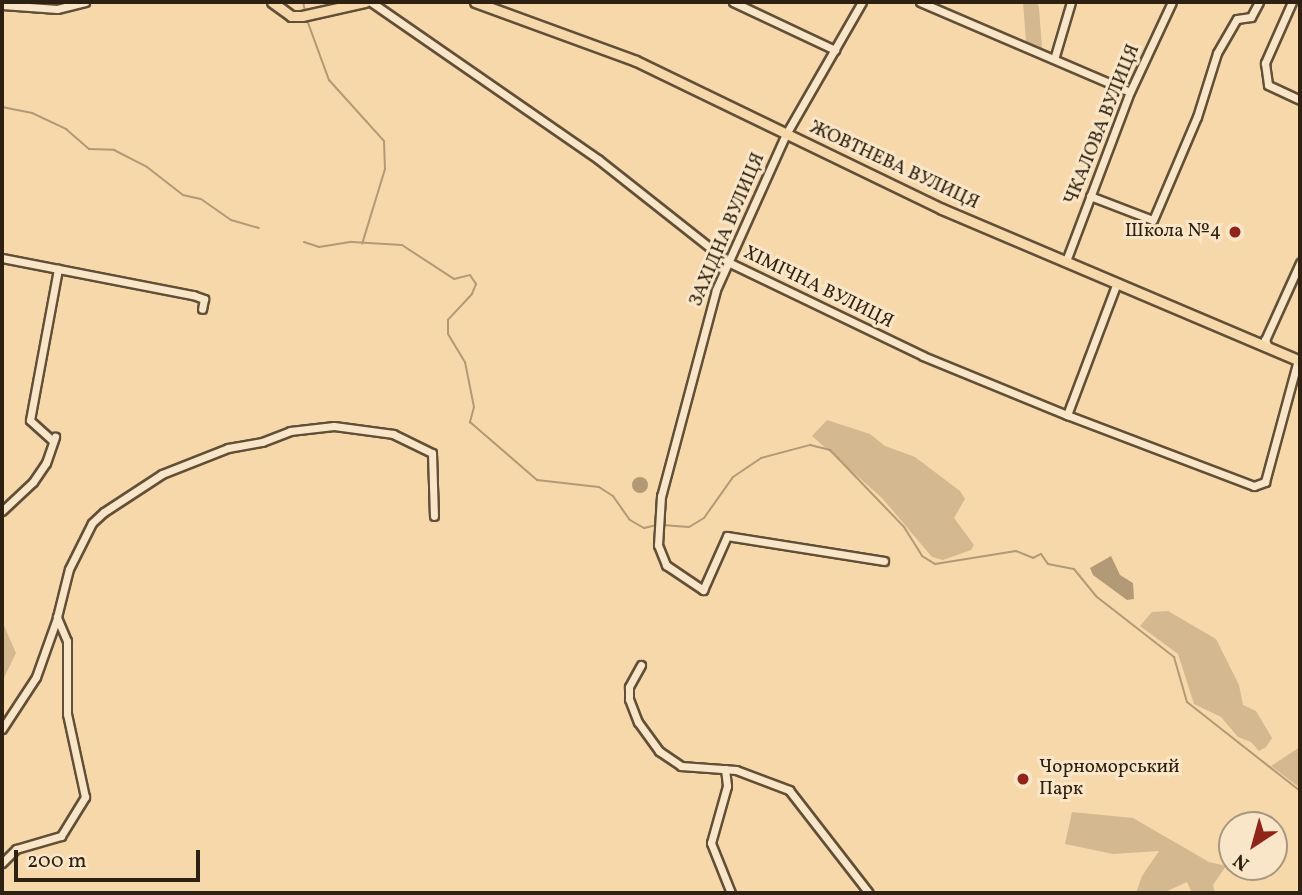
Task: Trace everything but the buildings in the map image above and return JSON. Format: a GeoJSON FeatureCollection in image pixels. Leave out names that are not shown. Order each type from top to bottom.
{"type":"FeatureCollection","features":[{"type":"Feature","properties":{"kind":"main road"},"geometry":{"type":"LineString","coordinates":[[272,2],[291,16],[307,16],[362,2]]}},
{"type":"Feature","properties":{"kind":"main road","name":"ЖОВТНЕВА ВУЛИЦЯ"},"geometry":{"type":"LineString","coordinates":[[475,2],[636,61],[922,200],[1299,361]]}},
{"type":"Feature","properties":{"kind":"street"},"geometry":{"type":"LineString","coordinates":[[2,5],[57,9],[85,2]]}},
{"type":"Feature","properties":{"kind":"street","name":"ХІМІЧНА ВУЛИЦЯ"},"geometry":{"type":"LineString","coordinates":[[370,2],[599,160],[728,262],[923,356],[1067,415],[1254,486],[1265,482],[1299,361]]}},
{"type":"Feature","properties":{"kind":"street"},"geometry":{"type":"LineString","coordinates":[[733,2],[835,50]]}},
{"type":"Feature","properties":{"kind":"street","name":"ЗАХІДНА ВУЛИЦЯ"},"geometry":{"type":"LineString","coordinates":[[862,2],[786,134],[728,262],[703,330],[661,496],[658,545],[666,565],[703,590],[727,536],[884,561]]}},
{"type":"Feature","properties":{"kind":"street"},"geometry":{"type":"LineString","coordinates":[[920,2],[1055,56],[1130,92]]}},
{"type":"Feature","properties":{"kind":"street"},"geometry":{"type":"LineString","coordinates":[[1055,56],[1071,2]]}},
{"type":"Feature","properties":{"kind":"street","name":"ЧКАЛОВА ВУЛИЦЯ"},"geometry":{"type":"LineString","coordinates":[[1066,261],[1130,92],[1172,2]]}},
{"type":"Feature","properties":{"kind":"street"},"geometry":{"type":"LineString","coordinates":[[1090,196],[1153,220],[1197,117],[1217,53],[1237,19],[1251,17],[1259,2]]}},
{"type":"Feature","properties":{"kind":"street"},"geometry":{"type":"LineString","coordinates":[[1292,2],[1265,63],[1268,85],[1300,100]]}},
{"type":"Feature","properties":{"kind":"street"},"geometry":{"type":"LineString","coordinates":[[2,258],[200,297],[202,309]]}},
{"type":"Feature","properties":{"kind":"street"},"geometry":{"type":"LineString","coordinates":[[1268,347],[1265,340],[1300,263]]}},
{"type":"Feature","properties":{"kind":"street"},"geometry":{"type":"LineString","coordinates":[[2,511],[33,482],[46,463],[54,439],[30,420],[58,269]]}},
{"type":"Feature","properties":{"kind":"street"},"geometry":{"type":"LineString","coordinates":[[1067,415],[1117,283]]}},
{"type":"Feature","properties":{"kind":"street"},"geometry":{"type":"LineString","coordinates":[[2,729],[36,677],[57,617],[69,569],[92,523],[104,512],[162,474],[228,448],[262,442],[290,431],[353,427],[393,434],[430,451],[434,516]]}},
{"type":"Feature","properties":{"kind":"street"},"geometry":{"type":"LineString","coordinates":[[2,863],[16,849],[61,836],[85,797],[66,714],[66,641],[57,617]]}},
{"type":"Feature","properties":{"kind":"street"},"geometry":{"type":"LineString","coordinates":[[641,666],[629,687],[629,699],[638,722],[659,751],[681,766],[750,773],[789,790],[869,893]]}},
{"type":"Feature","properties":{"kind":"street"},"geometry":{"type":"LineString","coordinates":[[725,769],[727,786],[711,843],[731,893]]}},
{"type":"Feature","properties":{"kind":"shaded area"},"geometry":{"type":"Polygon","coordinates":[[[1023,2],[1037,2],[1042,48],[1026,42],[1023,2]]]}},
{"type":"Feature","properties":{"kind":"shaded area"},"geometry":{"type":"Polygon","coordinates":[[[827,420],[870,434],[885,446],[915,457],[960,491],[965,499],[954,518],[974,545],[971,550],[943,560],[932,557],[882,498],[812,436],[827,420]]]}},
{"type":"Feature","properties":{"kind":"shaded area"},"geometry":{"type":"Polygon","coordinates":[[[637,477],[643,477],[648,485],[646,491],[637,493],[632,488],[632,482],[637,477]]]}},
{"type":"Feature","properties":{"kind":"shaded area"},"geometry":{"type":"Polygon","coordinates":[[[1111,556],[1120,575],[1133,583],[1134,599],[1127,600],[1093,575],[1090,568],[1111,556]]]}},
{"type":"Feature","properties":{"kind":"shaded area"},"geometry":{"type":"Polygon","coordinates":[[[1168,611],[1216,639],[1239,685],[1243,705],[1256,711],[1272,738],[1266,747],[1259,751],[1251,742],[1238,737],[1221,717],[1194,704],[1178,654],[1140,626],[1152,612],[1168,611]]]}},
{"type":"Feature","properties":{"kind":"shaded area"},"geometry":{"type":"Polygon","coordinates":[[[2,621],[16,653],[2,682],[2,621]]]}},
{"type":"Feature","properties":{"kind":"shaded area"},"geometry":{"type":"Polygon","coordinates":[[[1300,747],[1300,788],[1271,766],[1300,747]]]}},
{"type":"Feature","properties":{"kind":"shaded area"},"geometry":{"type":"Polygon","coordinates":[[[1072,812],[1133,818],[1209,862],[1218,864],[1218,878],[1213,885],[1215,893],[1192,893],[1187,882],[1163,893],[1136,893],[1142,876],[1159,851],[1113,854],[1065,844],[1072,812]]]}},
{"type":"Feature","properties":{"kind":"waterway"},"geometry":{"type":"LineString","coordinates":[[303,2],[305,11]]}},
{"type":"Feature","properties":{"kind":"waterway"},"geometry":{"type":"LineString","coordinates":[[307,20],[329,80],[384,141],[385,169],[362,244]]}},
{"type":"Feature","properties":{"kind":"waterway"},"geometry":{"type":"LineString","coordinates":[[2,107],[32,113],[66,129],[89,149],[114,150],[147,167],[183,195],[201,199],[231,220],[259,228]]}},
{"type":"Feature","properties":{"kind":"waterway"},"geometry":{"type":"LineString","coordinates":[[304,242],[319,247],[352,242],[402,245],[454,279],[470,275],[476,284],[472,294],[448,320],[448,334],[465,362],[474,407],[470,422],[537,480],[599,487],[613,496],[630,520],[644,528],[657,525]]}},
{"type":"Feature","properties":{"kind":"waterway"},"geometry":{"type":"LineString","coordinates":[[662,525],[689,527],[704,518],[733,477],[761,458],[810,445],[830,450],[904,527],[922,556],[935,564],[1016,551],[1033,558],[1041,554],[1048,564],[1074,569],[1097,597],[1174,657],[1187,702],[1300,791]]}},
{"type":"Feature","properties":{"kind":"place","name":"Школа №4"},"geometry":{"type":"Point","coordinates":[1235,232]}},
{"type":"Feature","properties":{"kind":"place","name":"Чорноморський Парк"},"geometry":{"type":"Point","coordinates":[1023,779]}}]}
